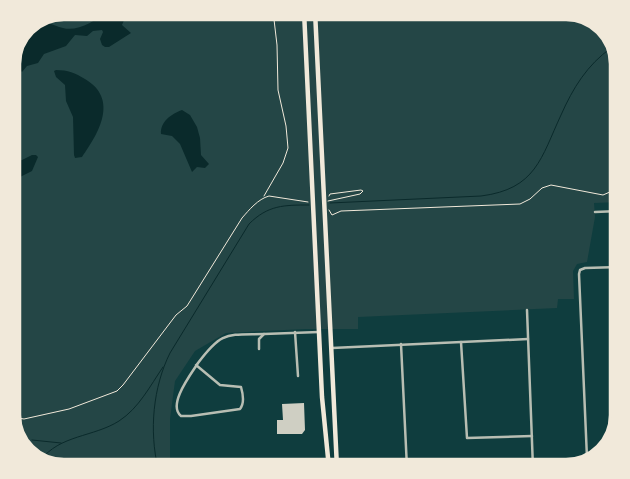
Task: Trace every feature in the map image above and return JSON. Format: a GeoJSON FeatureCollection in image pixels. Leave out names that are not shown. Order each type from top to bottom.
{"type":"FeatureCollection","features":[{"type":"Feature","properties":{"kind":"main road"},"geometry":{"type":"LineString","coordinates":[[304,20],[322,398],[328,459]]}},
{"type":"Feature","properties":{"kind":"main road"},"geometry":{"type":"LineString","coordinates":[[315,20],[336,459]]}},
{"type":"Feature","properties":{"kind":"main road"},"geometry":{"type":"LineString","coordinates":[[319,332],[330,331]]}},
{"type":"Feature","properties":{"kind":"main road"},"geometry":{"type":"LineString","coordinates":[[320,348],[330,348]]}},
{"type":"Feature","properties":{"kind":"street"},"geometry":{"type":"LineString","coordinates":[[595,212],[610,211]]}},
{"type":"Feature","properties":{"kind":"street"},"geometry":{"type":"LineString","coordinates":[[587,454],[579,274],[580,270],[585,268],[610,267]]}},
{"type":"Feature","properties":{"kind":"street"},"geometry":{"type":"LineString","coordinates":[[527,310],[533,459]]}},
{"type":"Feature","properties":{"kind":"street"},"geometry":{"type":"LineString","coordinates":[[295,332],[298,376]]}},
{"type":"Feature","properties":{"kind":"street"},"geometry":{"type":"LineString","coordinates":[[196,365],[220,386],[240,388],[243,406],[240,409],[191,416],[181,416],[178,413],[176,404],[179,394],[196,365],[208,350],[223,336],[230,334],[319,332]]}},
{"type":"Feature","properties":{"kind":"street"},"geometry":{"type":"LineString","coordinates":[[259,349],[259,339],[264,334]]}},
{"type":"Feature","properties":{"kind":"street"},"geometry":{"type":"LineString","coordinates":[[330,348],[528,339]]}},
{"type":"Feature","properties":{"kind":"street"},"geometry":{"type":"LineString","coordinates":[[461,342],[467,438],[532,436]]}},
{"type":"Feature","properties":{"kind":"street"},"geometry":{"type":"LineString","coordinates":[[401,344],[407,459]]}},
{"type":"Feature","properties":{"kind":"path"},"geometry":{"type":"LineString","coordinates":[[20,418],[69,409],[117,391],[176,315],[187,306],[242,218],[264,197],[283,163],[288,148],[286,126],[278,90],[277,45],[274,20]]}},
{"type":"Feature","properties":{"kind":"path"},"geometry":{"type":"LineString","coordinates":[[330,213],[520,204],[530,199],[542,188],[551,185],[603,195],[610,192]]}},
{"type":"Feature","properties":{"kind":"path"},"geometry":{"type":"LineString","coordinates":[[327,201],[360,194],[363,191],[330,194],[329,196]]}},
{"type":"Feature","properties":{"kind":"path"},"geometry":{"type":"LineString","coordinates":[[264,197],[284,197],[308,202]]}},
{"type":"Feature","properties":{"kind":"shaded area"},"geometry":{"type":"Polygon","coordinates":[[[64,20],[572,20],[593,29],[601,37],[610,58],[610,202],[594,203],[595,217],[587,262],[577,264],[573,271],[574,299],[558,299],[557,308],[358,317],[358,329],[306,329],[226,333],[195,351],[175,381],[170,419],[170,459],[58,459],[37,450],[22,429],[20,418],[20,61],[25,44],[35,31],[47,23],[64,20]]]}},
{"type":"Feature","properties":{"kind":"shaded area"},"geometry":{"type":"Polygon","coordinates":[[[94,20],[124,20],[122,25],[131,33],[109,47],[102,45],[100,39],[102,30],[93,31],[87,36],[75,35],[66,46],[44,54],[38,63],[27,66],[22,72],[20,70],[21,53],[25,44],[29,37],[40,27],[48,23],[68,29],[94,20]]]}},
{"type":"Feature","properties":{"kind":"shaded area"},"geometry":{"type":"Polygon","coordinates":[[[54,71],[68,71],[85,79],[95,87],[101,96],[103,116],[94,138],[82,157],[75,158],[74,155],[73,117],[66,101],[65,85],[56,77],[54,71]]]}},
{"type":"Feature","properties":{"kind":"shaded area"},"geometry":{"type":"Polygon","coordinates":[[[182,110],[190,115],[197,127],[201,155],[209,164],[205,168],[197,167],[192,172],[180,144],[172,136],[161,134],[164,122],[182,110]]]}},
{"type":"Feature","properties":{"kind":"shaded area"},"geometry":{"type":"Polygon","coordinates":[[[32,155],[38,157],[32,171],[20,177],[20,160],[32,155]]]}},
{"type":"Feature","properties":{"kind":"building"},"geometry":{"type":"Polygon","coordinates":[[[304,403],[305,430],[302,434],[277,434],[277,420],[283,420],[282,404],[304,403]]]}},
{"type":"Feature","properties":{"kind":"waterway"},"geometry":{"type":"LineString","coordinates":[[330,203],[481,196],[514,186],[525,179],[534,169],[548,145],[576,86],[595,62],[608,50]]}},
{"type":"Feature","properties":{"kind":"waterway"},"geometry":{"type":"LineString","coordinates":[[156,459],[153,424],[154,409],[160,380],[170,353],[249,224],[263,213],[277,207],[309,205]]}},
{"type":"Feature","properties":{"kind":"waterway"},"geometry":{"type":"LineString","coordinates":[[46,455],[67,441],[109,426],[126,416],[144,396],[163,367]]}},
{"type":"Feature","properties":{"kind":"waterway"},"geometry":{"type":"LineString","coordinates":[[32,440],[61,443]]}}]}
